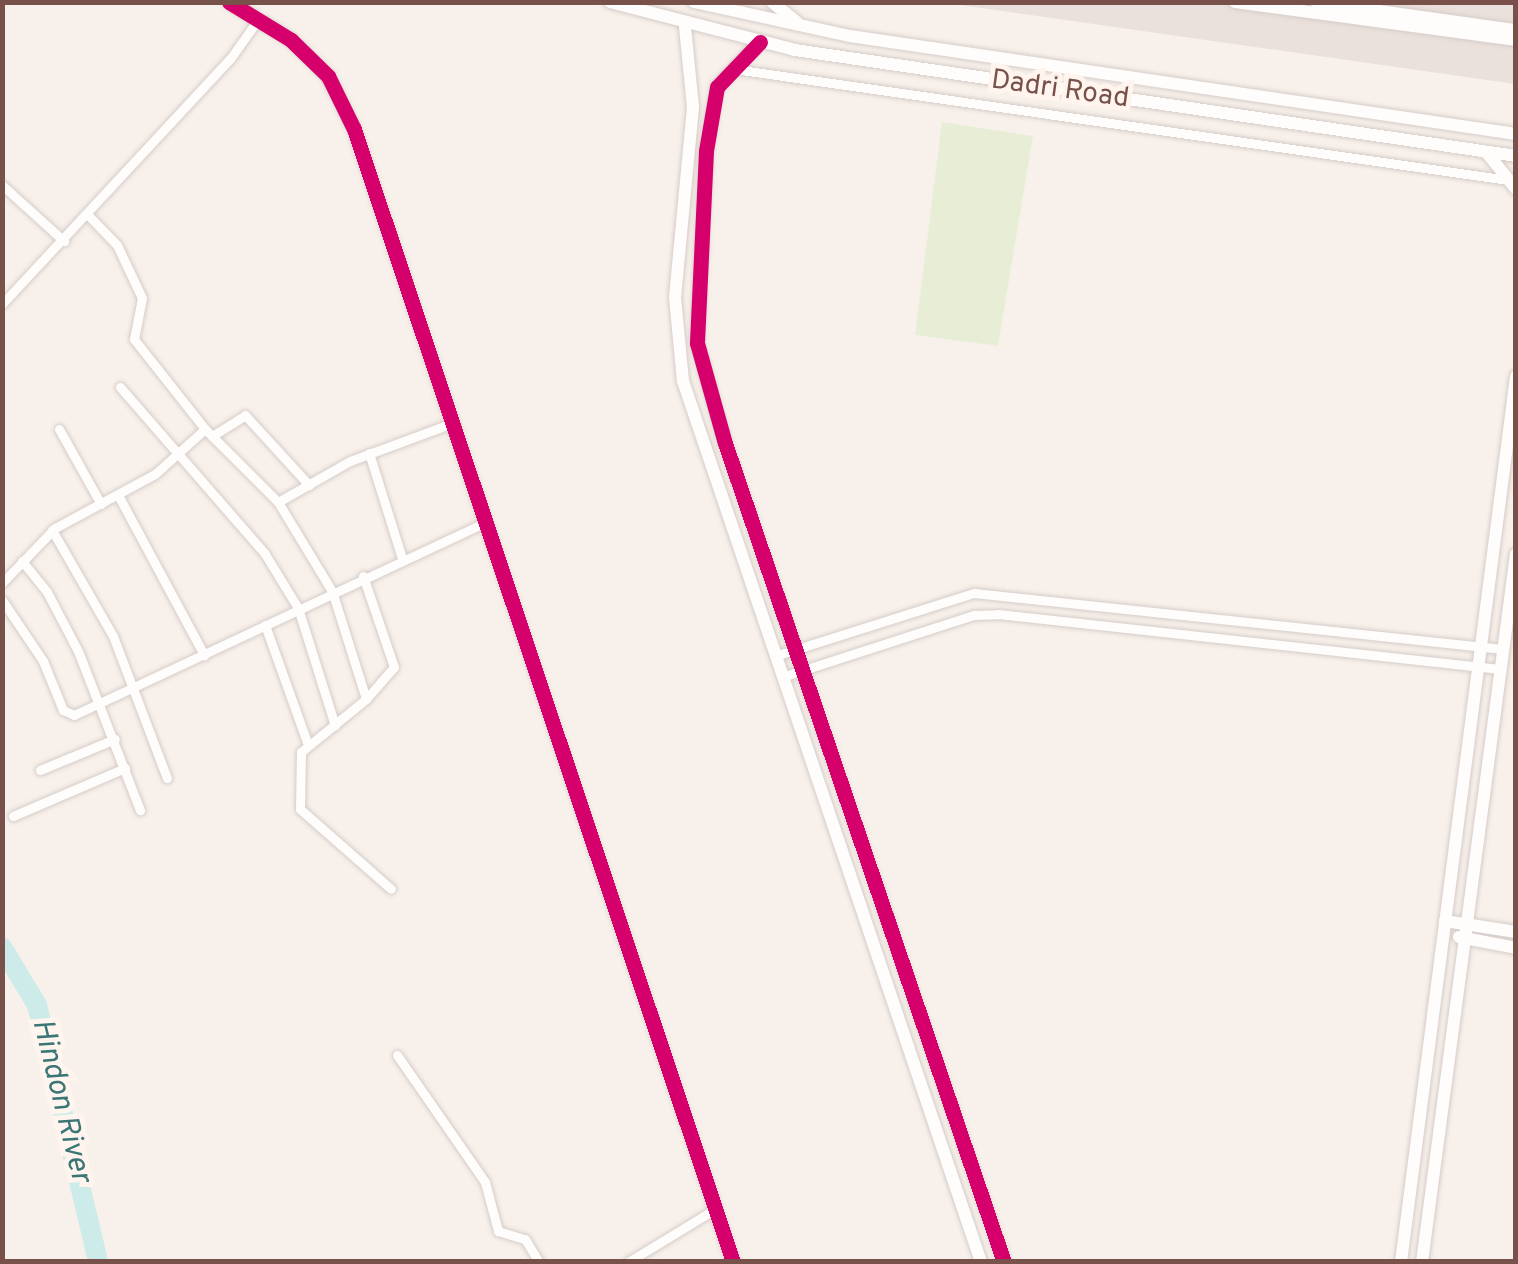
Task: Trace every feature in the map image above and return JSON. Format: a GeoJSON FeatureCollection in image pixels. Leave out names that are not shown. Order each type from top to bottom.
{"type":"FeatureCollection","features":[{"type":"Feature","properties":{"kind":"street"},"geometry":{"type":"LineString","coordinates":[[230,2],[291,40],[328,76],[354,129],[733,1262]]}},
{"type":"Feature","properties":{"kind":"street","name":"Dadri Road"},"geometry":{"type":"LineString","coordinates":[[610,2],[686,26],[760,42],[1516,156]]}},
{"type":"Feature","properties":{"kind":"street","name":"Dadri Road"},"geometry":{"type":"LineString","coordinates":[[694,2],[808,29],[1516,134]]}},
{"type":"Feature","properties":{"kind":"street"},"geometry":{"type":"LineString","coordinates":[[772,2],[808,29]]}},
{"type":"Feature","properties":{"kind":"street"},"geometry":{"type":"LineString","coordinates":[[1236,2],[1516,40]]}},
{"type":"Feature","properties":{"kind":"street"},"geometry":{"type":"LineString","coordinates":[[1316,2],[1516,30]]}},
{"type":"Feature","properties":{"kind":"street"},"geometry":{"type":"LineString","coordinates":[[2,304],[230,59],[257,21]]}},
{"type":"Feature","properties":{"kind":"street"},"geometry":{"type":"LineString","coordinates":[[686,26],[693,108],[675,340],[683,381],[981,1262]]}},
{"type":"Feature","properties":{"kind":"street"},"geometry":{"type":"LineString","coordinates":[[760,42],[732,68],[718,88],[706,151],[698,344],[725,443],[1004,1262]]}},
{"type":"Feature","properties":{"kind":"street"},"geometry":{"type":"LineString","coordinates":[[732,68],[1512,184]]}},
{"type":"Feature","properties":{"kind":"street"},"geometry":{"type":"LineString","coordinates":[[1486,153],[1512,184]]}},
{"type":"Feature","properties":{"kind":"street"},"geometry":{"type":"LineString","coordinates":[[2,202],[6,188],[64,240]]}},
{"type":"Feature","properties":{"kind":"street"},"geometry":{"type":"LineString","coordinates":[[88,214],[117,245],[142,298],[138,346],[208,432],[278,502],[332,591],[366,699]]}},
{"type":"Feature","properties":{"kind":"street"},"geometry":{"type":"LineString","coordinates":[[1401,1262],[1516,376]]}},
{"type":"Feature","properties":{"kind":"street"},"geometry":{"type":"LineString","coordinates":[[120,387],[264,554],[298,608],[335,725]]}},
{"type":"Feature","properties":{"kind":"street"},"geometry":{"type":"LineString","coordinates":[[2,582],[52,530],[118,495],[181,455],[208,432],[245,415],[309,485]]}},
{"type":"Feature","properties":{"kind":"street"},"geometry":{"type":"LineString","coordinates":[[278,502],[369,454],[452,423]]}},
{"type":"Feature","properties":{"kind":"street"},"geometry":{"type":"LineString","coordinates":[[59,430],[101,504]]}},
{"type":"Feature","properties":{"kind":"street"},"geometry":{"type":"LineString","coordinates":[[369,454],[402,558]]}},
{"type":"Feature","properties":{"kind":"street"},"geometry":{"type":"LineString","coordinates":[[118,495],[204,655]]}},
{"type":"Feature","properties":{"kind":"street"},"geometry":{"type":"LineString","coordinates":[[2,600],[38,652],[64,710],[74,716],[362,576],[486,522]]}},
{"type":"Feature","properties":{"kind":"street"},"geometry":{"type":"LineString","coordinates":[[52,530],[114,636],[167,778]]}},
{"type":"Feature","properties":{"kind":"street"},"geometry":{"type":"LineString","coordinates":[[1422,1262],[1516,554]]}},
{"type":"Feature","properties":{"kind":"street"},"geometry":{"type":"LineString","coordinates":[[22,561],[48,592],[102,704],[140,810]]}},
{"type":"Feature","properties":{"kind":"street"},"geometry":{"type":"LineString","coordinates":[[362,576],[394,667],[366,699],[308,744],[298,762],[304,816],[391,889]]}},
{"type":"Feature","properties":{"kind":"street"},"geometry":{"type":"LineString","coordinates":[[778,656],[974,593],[1503,648]]}},
{"type":"Feature","properties":{"kind":"street"},"geometry":{"type":"LineString","coordinates":[[785,676],[998,614],[1500,669]]}},
{"type":"Feature","properties":{"kind":"street"},"geometry":{"type":"LineString","coordinates":[[265,624],[308,744]]}},
{"type":"Feature","properties":{"kind":"street"},"geometry":{"type":"LineString","coordinates":[[40,770],[115,739]]}},
{"type":"Feature","properties":{"kind":"street"},"geometry":{"type":"LineString","coordinates":[[13,816],[125,768]]}},
{"type":"Feature","properties":{"kind":"street"},"geometry":{"type":"LineString","coordinates":[[1444,928],[1516,932]]}},
{"type":"Feature","properties":{"kind":"street"},"geometry":{"type":"LineString","coordinates":[[1466,931],[1516,948]]}},
{"type":"Feature","properties":{"kind":"street"},"geometry":{"type":"LineString","coordinates":[[397,1055],[485,1182],[498,1230],[525,1239],[539,1262]]}},
{"type":"Feature","properties":{"kind":"street"},"geometry":{"type":"LineString","coordinates":[[628,1262],[715,1209]]}},
{"type":"Feature","properties":{"kind":"shaded area"},"geometry":{"type":"Polygon","coordinates":[[[946,3],[1515,3],[1515,84],[946,3]]]}},
{"type":"Feature","properties":{"kind":"green space"},"geometry":{"type":"Polygon","coordinates":[[[942,122],[1033,136],[998,346],[915,335],[942,122]]]}},
{"type":"Feature","properties":{"kind":"waterway","name":"Hindon River"},"geometry":{"type":"LineString","coordinates":[[2,947],[37,1005],[98,1262]]}},
{"type":"Feature","properties":{"kind":"cycle path"},"geometry":{"type":"LineString","coordinates":[[229,2],[291,40],[328,76],[354,129],[733,1262]]}},
{"type":"Feature","properties":{"kind":"cycle path"},"geometry":{"type":"LineString","coordinates":[[760,42],[717,87],[706,151],[697,343],[725,443],[1004,1262]]}}]}
